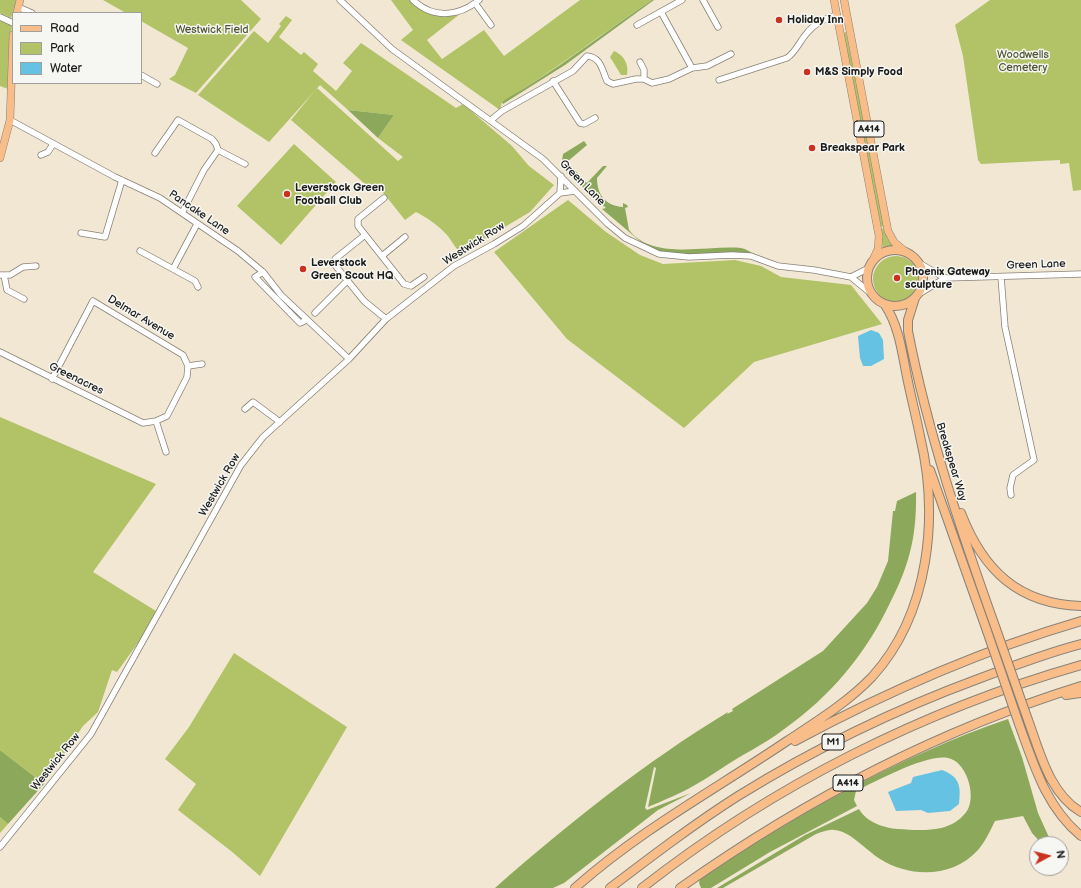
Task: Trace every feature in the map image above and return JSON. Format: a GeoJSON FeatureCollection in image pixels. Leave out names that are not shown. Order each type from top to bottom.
{"type":"FeatureCollection","features":[{"type":"Feature","properties":{"kind":"highway"},"geometry":{"type":"LineString","coordinates":[[891,250],[906,252],[918,263],[923,278],[917,296],[910,302],[898,306],[885,305],[873,295],[868,287],[867,277],[870,265],[877,257],[891,250]]}},
{"type":"Feature","properties":{"kind":"highway","name":"Breakspear Way"},"geometry":{"type":"LineString","coordinates":[[917,296],[908,320],[908,331],[922,399],[940,464],[996,629],[1048,772],[1065,799],[1081,812]]}},
{"type":"Feature","properties":{"kind":"highway","name":"Breakspear Way"},"geometry":{"type":"LineString","coordinates":[[885,305],[894,320],[924,452]]}},
{"type":"Feature","properties":{"kind":"highway"},"geometry":{"type":"LineString","coordinates":[[924,452],[1035,768],[1049,798],[1060,815],[1081,836]]}},
{"type":"Feature","properties":{"kind":"highway"},"geometry":{"type":"LineString","coordinates":[[575,888],[639,837],[756,763],[836,707],[862,686],[886,658],[905,628],[916,602],[926,548],[929,490],[924,452]]}},
{"type":"Feature","properties":{"kind":"highway"},"geometry":{"type":"LineString","coordinates":[[940,464],[969,533],[977,548],[999,575],[1026,594],[1035,598],[1060,604],[1081,606]]}},
{"type":"Feature","properties":{"kind":"highway","name":"M1"},"geometry":{"type":"LineString","coordinates":[[756,763],[878,699],[968,660],[1048,630],[1081,621]]}},
{"type":"Feature","properties":{"kind":"highway","name":"M1"},"geometry":{"type":"LineString","coordinates":[[610,888],[738,796],[854,732],[920,700],[1016,664],[1081,644]]}},
{"type":"Feature","properties":{"kind":"highway","name":"M1"},"geometry":{"type":"LineString","coordinates":[[642,888],[767,802],[838,762],[935,716],[1002,690],[1081,665]]}},
{"type":"Feature","properties":{"kind":"highway"},"geometry":{"type":"LineString","coordinates":[[1030,703],[1081,686]]}},
{"type":"Feature","properties":{"kind":"highway","name":"A414"},"geometry":{"type":"LineString","coordinates":[[680,888],[732,851],[839,787],[898,757],[1030,703],[1081,693]]}},
{"type":"Feature","properties":{"kind":"main road","name":"A414"},"geometry":{"type":"LineString","coordinates":[[834,0],[879,236],[878,249],[870,265]]}},
{"type":"Feature","properties":{"kind":"main road","name":"A414"},"geometry":{"type":"LineString","coordinates":[[844,0],[888,231],[894,242],[906,252]]}},
{"type":"Feature","properties":{"kind":"main road"},"geometry":{"type":"LineString","coordinates":[[0,158],[10,120],[12,63]]}},
{"type":"Feature","properties":{"kind":"street","name":"Green Lane"},"geometry":{"type":"LineString","coordinates":[[340,0],[392,49],[543,159],[624,238],[659,254],[689,257],[732,255],[751,256],[778,266],[814,270],[852,277]]}},
{"type":"Feature","properties":{"kind":"street"},"geometry":{"type":"LineString","coordinates":[[413,0],[428,11],[439,14],[450,14],[465,10],[477,1],[491,25]]}},
{"type":"Feature","properties":{"kind":"street"},"geometry":{"type":"LineString","coordinates":[[637,25],[682,0]]}},
{"type":"Feature","properties":{"kind":"street"},"geometry":{"type":"LineString","coordinates":[[703,0],[718,27]]}},
{"type":"Feature","properties":{"kind":"street"},"geometry":{"type":"LineString","coordinates":[[18,7],[30,12]]}},
{"type":"Feature","properties":{"kind":"street"},"geometry":{"type":"LineString","coordinates":[[661,12],[692,68]]}},
{"type":"Feature","properties":{"kind":"street"},"geometry":{"type":"LineString","coordinates":[[720,80],[787,58],[793,54],[806,33],[816,24],[836,15]]}},
{"type":"Feature","properties":{"kind":"street"},"geometry":{"type":"LineString","coordinates":[[0,17],[12,23]]}},
{"type":"Feature","properties":{"kind":"street"},"geometry":{"type":"LineString","coordinates":[[491,120],[553,81],[573,71],[587,56],[593,56],[599,60],[607,81],[613,84],[644,79],[652,83],[668,80],[692,68],[707,66],[731,54]]}},
{"type":"Feature","properties":{"kind":"street"},"geometry":{"type":"LineString","coordinates":[[640,62],[644,70],[644,79]]}},
{"type":"Feature","properties":{"kind":"street"},"geometry":{"type":"LineString","coordinates":[[142,76],[157,84]]}},
{"type":"Feature","properties":{"kind":"street"},"geometry":{"type":"LineString","coordinates":[[553,81],[580,123],[584,124],[595,118]]}},
{"type":"Feature","properties":{"kind":"street","name":"Pancake Lane"},"geometry":{"type":"LineString","coordinates":[[10,120],[122,180],[160,198],[238,251],[263,272],[279,297]]}},
{"type":"Feature","properties":{"kind":"street"},"geometry":{"type":"LineString","coordinates":[[155,153],[178,120],[212,139],[218,150],[245,164]]}},
{"type":"Feature","properties":{"kind":"street"},"geometry":{"type":"LineString","coordinates":[[41,155],[48,152],[53,144]]}},
{"type":"Feature","properties":{"kind":"street"},"geometry":{"type":"LineString","coordinates":[[182,213],[204,170],[218,150]]}},
{"type":"Feature","properties":{"kind":"street"},"geometry":{"type":"LineString","coordinates":[[561,176],[560,193],[575,190]]}},
{"type":"Feature","properties":{"kind":"street"},"geometry":{"type":"LineString","coordinates":[[81,233],[105,237],[122,180]]}},
{"type":"Feature","properties":{"kind":"street","name":"Westwick Row"},"geometry":{"type":"LineString","coordinates":[[0,847],[91,734],[241,465],[263,438],[349,359],[386,319],[454,266],[523,226],[560,193]]}},
{"type":"Feature","properties":{"kind":"street"},"geometry":{"type":"LineString","coordinates":[[384,198],[358,219],[358,226],[404,284],[410,286],[424,277]]}},
{"type":"Feature","properties":{"kind":"street"},"geometry":{"type":"LineString","coordinates":[[173,269],[197,224]]}},
{"type":"Feature","properties":{"kind":"street"},"geometry":{"type":"LineString","coordinates":[[365,235],[335,259],[335,265],[364,301],[386,319]]}},
{"type":"Feature","properties":{"kind":"street"},"geometry":{"type":"LineString","coordinates":[[382,256],[405,237]]}},
{"type":"Feature","properties":{"kind":"street"},"geometry":{"type":"LineString","coordinates":[[140,251],[195,281],[198,287]]}},
{"type":"Feature","properties":{"kind":"street"},"geometry":{"type":"LineString","coordinates":[[917,296],[945,278],[918,263]]}},
{"type":"Feature","properties":{"kind":"street"},"geometry":{"type":"LineString","coordinates":[[870,265],[852,277],[873,295]]}},
{"type":"Feature","properties":{"kind":"street"},"geometry":{"type":"LineString","coordinates":[[24,299],[7,290],[2,275],[10,275],[23,267],[36,266]]}},
{"type":"Feature","properties":{"kind":"street"},"geometry":{"type":"LineString","coordinates":[[263,272],[255,277],[279,297],[300,323],[307,320],[349,359]]}},
{"type":"Feature","properties":{"kind":"street","name":"Green Lane"},"geometry":{"type":"LineString","coordinates":[[945,278],[1081,274]]}},
{"type":"Feature","properties":{"kind":"street"},"geometry":{"type":"LineString","coordinates":[[1001,277],[1005,327],[1034,460],[1013,475],[1010,488],[1011,495]]}},
{"type":"Feature","properties":{"kind":"street"},"geometry":{"type":"LineString","coordinates":[[315,313],[348,280]]}},
{"type":"Feature","properties":{"kind":"street","name":"Delmar Avenue"},"geometry":{"type":"LineString","coordinates":[[52,379],[93,301],[184,355],[188,366]]}},
{"type":"Feature","properties":{"kind":"street","name":"Greenacres"},"geometry":{"type":"LineString","coordinates":[[0,352],[143,423],[156,421]]}},
{"type":"Feature","properties":{"kind":"street"},"geometry":{"type":"LineString","coordinates":[[166,452],[156,421],[167,416],[187,377],[188,366],[202,364]]}},
{"type":"Feature","properties":{"kind":"street"},"geometry":{"type":"LineString","coordinates":[[245,409],[253,402],[280,422]]}},
{"type":"Feature","properties":{"kind":"green space"},"geometry":{"type":"Polygon","coordinates":[[[0,0],[17,0],[11,18],[0,13],[0,0]]]}},
{"type":"Feature","properties":{"kind":"green space","name":"Westwick Field"},"geometry":{"type":"Polygon","coordinates":[[[103,0],[241,0],[261,19],[196,93],[169,79],[175,75],[188,48],[142,22],[142,12],[124,12],[103,0]]]}},
{"type":"Feature","properties":{"kind":"green space"},"geometry":{"type":"Polygon","coordinates":[[[391,0],[413,0],[439,14],[465,10],[427,40],[442,59],[484,30],[504,56],[580,0],[652,0],[540,78],[502,102],[500,110],[401,40],[413,30],[391,0]]]}},
{"type":"Feature","properties":{"kind":"green space"},"geometry":{"type":"Polygon","coordinates":[[[654,0],[565,65],[503,104],[502,102],[506,99],[562,64],[654,0]]]}},
{"type":"Feature","properties":{"kind":"green space","name":"Woodwells Cemetery"},"geometry":{"type":"Polygon","coordinates":[[[990,0],[1081,0],[1081,190],[1073,191],[1069,163],[1060,164],[1060,160],[981,164],[978,160],[963,56],[955,25],[990,0]]]}},
{"type":"Feature","properties":{"kind":"green space"},"geometry":{"type":"Polygon","coordinates":[[[286,16],[292,20],[279,37],[301,55],[304,52],[318,64],[313,71],[336,91],[352,71],[343,63],[361,43],[456,108],[463,104],[512,146],[529,166],[554,185],[530,212],[461,253],[444,232],[424,216],[416,212],[405,220],[377,185],[372,190],[291,120],[314,92],[269,142],[198,95],[254,31],[268,43],[281,26],[279,24],[286,16]],[[320,85],[317,88],[398,161],[403,157],[378,138],[394,115],[348,110],[320,85]]]}},
{"type":"Feature","properties":{"kind":"green space"},"geometry":{"type":"Polygon","coordinates":[[[0,18],[12,24],[8,89],[0,86],[0,18]]]}},
{"type":"Feature","properties":{"kind":"green space"},"geometry":{"type":"Polygon","coordinates":[[[846,32],[885,226],[881,227],[843,33],[846,32]]]}},
{"type":"Feature","properties":{"kind":"green space"},"geometry":{"type":"Polygon","coordinates":[[[614,51],[621,55],[625,60],[627,75],[621,75],[610,57],[614,51]]]}},
{"type":"Feature","properties":{"kind":"green space"},"geometry":{"type":"Polygon","coordinates":[[[348,110],[394,115],[378,138],[348,110]]]}},
{"type":"Feature","properties":{"kind":"green space"},"geometry":{"type":"Polygon","coordinates":[[[584,141],[587,145],[567,162],[587,183],[603,166],[607,166],[597,178],[600,194],[607,202],[611,204],[623,207],[623,203],[627,205],[628,207],[625,208],[629,230],[639,240],[666,249],[741,248],[755,255],[729,252],[683,256],[663,253],[647,247],[602,209],[606,208],[561,167],[563,154],[584,141]]]}},
{"type":"Feature","properties":{"kind":"green space","name":"Leverstock Green Football Club"},"geometry":{"type":"Polygon","coordinates":[[[294,144],[336,182],[281,245],[237,206],[294,144]]]}},
{"type":"Feature","properties":{"kind":"green space"},"geometry":{"type":"Polygon","coordinates":[[[568,200],[606,232],[640,255],[663,264],[735,260],[761,266],[781,277],[851,285],[882,324],[754,362],[684,428],[567,339],[494,252],[568,200]]]}},
{"type":"Feature","properties":{"kind":"green space"},"geometry":{"type":"Polygon","coordinates":[[[885,228],[888,239],[894,248],[883,251],[881,229],[885,228]]]}},
{"type":"Feature","properties":{"kind":"green space"},"geometry":{"type":"Polygon","coordinates":[[[896,256],[909,260],[915,266],[919,279],[915,292],[909,298],[896,302],[883,298],[877,292],[873,279],[877,266],[883,260],[896,256]]]}},
{"type":"Feature","properties":{"kind":"green space"},"geometry":{"type":"Polygon","coordinates":[[[0,417],[156,484],[93,572],[156,611],[150,626],[117,672],[112,670],[98,712],[83,726],[44,784],[0,750],[0,417]]]}},
{"type":"Feature","properties":{"kind":"green space"},"geometry":{"type":"Polygon","coordinates":[[[916,492],[913,540],[910,554],[894,596],[877,628],[856,660],[817,703],[781,731],[706,779],[672,797],[648,807],[656,768],[654,767],[645,808],[647,810],[691,793],[658,810],[564,883],[553,888],[495,888],[579,817],[637,773],[697,732],[728,712],[727,714],[733,711],[732,709],[823,651],[867,603],[877,587],[888,561],[893,511],[895,511],[897,501],[916,492]]]}},
{"type":"Feature","properties":{"kind":"green space"},"geometry":{"type":"Polygon","coordinates":[[[234,653],[347,727],[260,876],[231,851],[178,810],[196,784],[165,759],[189,727],[234,653]]]}},
{"type":"Feature","properties":{"kind":"green space"},"geometry":{"type":"Polygon","coordinates":[[[1008,719],[1022,757],[1038,813],[1048,836],[1035,836],[1023,816],[995,821],[981,847],[968,859],[956,866],[944,870],[918,872],[904,870],[892,865],[880,859],[846,833],[830,830],[816,834],[723,888],[717,888],[805,835],[859,809],[862,814],[876,824],[893,828],[919,830],[933,829],[946,827],[954,823],[963,816],[968,809],[971,795],[970,787],[968,779],[960,765],[954,760],[948,758],[939,758],[927,760],[902,769],[856,791],[854,800],[857,806],[770,852],[711,888],[701,888],[699,883],[700,878],[811,810],[888,769],[967,734],[1008,719]]]}},
{"type":"Feature","properties":{"kind":"green space"},"geometry":{"type":"Polygon","coordinates":[[[0,750],[44,784],[8,824],[0,817],[0,750]]]}},
{"type":"Feature","properties":{"kind":"green space"},"geometry":{"type":"Polygon","coordinates":[[[0,817],[8,824],[0,833],[0,817]]]}},
{"type":"Feature","properties":{"kind":"water"},"geometry":{"type":"Polygon","coordinates":[[[871,330],[879,333],[883,340],[884,359],[871,366],[863,366],[860,358],[858,336],[871,330]]]}},
{"type":"Feature","properties":{"kind":"water"},"geometry":{"type":"Polygon","coordinates":[[[942,770],[953,776],[958,783],[960,792],[959,804],[950,811],[928,813],[921,810],[896,811],[888,792],[911,783],[913,777],[942,770]]]}},
{"type":"Feature","properties":{"kind":"place","name":"Holiday Inn"},"geometry":{"type":"Point","coordinates":[779,20]}},
{"type":"Feature","properties":{"kind":"place","name":"M&S Simply Food"},"geometry":{"type":"Point","coordinates":[807,72]}},
{"type":"Feature","properties":{"kind":"place","name":"Breakspear Park"},"geometry":{"type":"Point","coordinates":[812,148]}},
{"type":"Feature","properties":{"kind":"place","name":"Leverstock Green Football Club"},"geometry":{"type":"Point","coordinates":[287,194]}},
{"type":"Feature","properties":{"kind":"place","name":"Leverstock Green Scout HQ"},"geometry":{"type":"Point","coordinates":[303,269]}},
{"type":"Feature","properties":{"kind":"place","name":"Phoenix Gateway sculpture"},"geometry":{"type":"Point","coordinates":[897,278]}}]}
